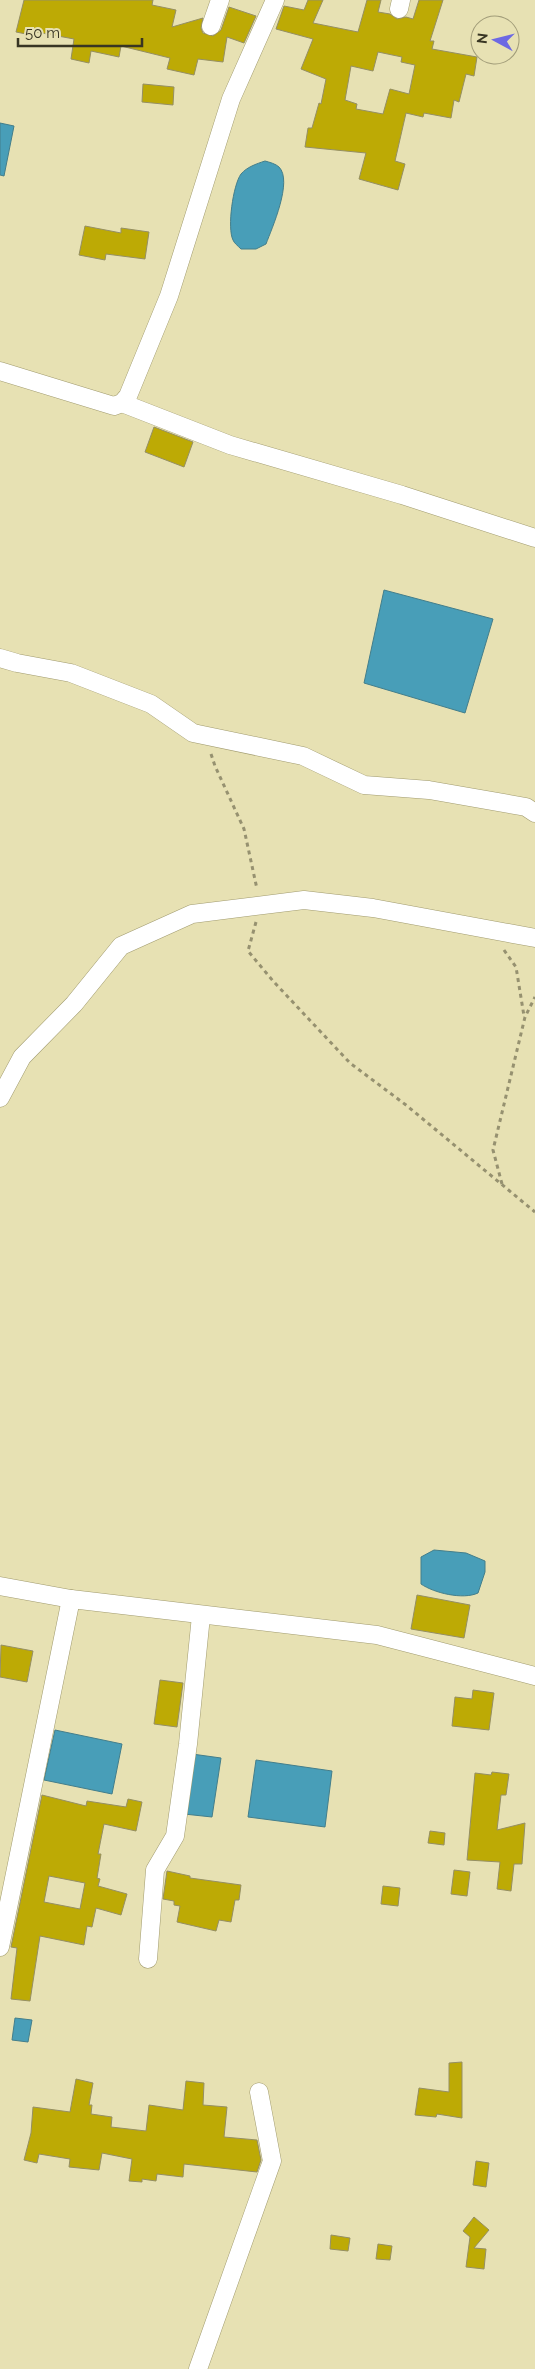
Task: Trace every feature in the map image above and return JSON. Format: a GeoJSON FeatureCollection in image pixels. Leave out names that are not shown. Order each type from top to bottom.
{"type":"FeatureCollection","features":[{"type":"Feature","properties":{"kind":"street"},"geometry":{"type":"LineString","coordinates":[[211,26],[220,0]]}},
{"type":"Feature","properties":{"kind":"street"},"geometry":{"type":"LineString","coordinates":[[0,371],[114,406],[122,403],[128,396],[169,296],[232,99],[275,0]]}},
{"type":"Feature","properties":{"kind":"street"},"geometry":{"type":"LineString","coordinates":[[122,403],[230,445],[402,495],[535,538]]}},
{"type":"Feature","properties":{"kind":"street"},"geometry":{"type":"LineString","coordinates":[[0,658],[17,664],[71,673],[151,704],[193,732],[304,756],[364,785],[428,790],[526,807],[535,813]]}},
{"type":"Feature","properties":{"kind":"street"},"geometry":{"type":"LineString","coordinates":[[0,1098],[22,1057],[74,1004],[121,946],[192,914],[304,900],[372,908],[535,938]]}},
{"type":"Feature","properties":{"kind":"street"},"geometry":{"type":"LineString","coordinates":[[0,1586],[71,1599],[377,1636],[535,1676]]}},
{"type":"Feature","properties":{"kind":"street"},"geometry":{"type":"LineString","coordinates":[[0,1947],[71,1599]]}},
{"type":"Feature","properties":{"kind":"street"},"geometry":{"type":"LineString","coordinates":[[148,1959],[155,1870],[175,1836],[188,1744],[201,1616]]}},
{"type":"Feature","properties":{"kind":"street"},"geometry":{"type":"LineString","coordinates":[[198,2369],[272,2161],[259,2092]]}},
{"type":"Feature","properties":{"kind":"path"},"geometry":{"type":"LineString","coordinates":[[207,736],[215,766],[244,829],[261,905],[248,951],[272,981],[350,1063],[535,1212]]}},
{"type":"Feature","properties":{"kind":"path"},"geometry":{"type":"LineString","coordinates":[[488,928],[516,967],[524,1017]]}},
{"type":"Feature","properties":{"kind":"path"},"geometry":{"type":"LineString","coordinates":[[502,1184],[493,1150],[524,1017],[535,997]]}},
{"type":"Feature","properties":{"kind":"water"},"geometry":{"type":"Polygon","coordinates":[[[0,123],[14,126],[4,176],[0,175],[0,123]]]}},
{"type":"Feature","properties":{"kind":"water"},"geometry":{"type":"Polygon","coordinates":[[[265,161],[278,166],[283,174],[284,183],[280,205],[266,244],[256,249],[241,249],[231,234],[233,197],[241,174],[252,166],[265,161]]]}},
{"type":"Feature","properties":{"kind":"water"},"geometry":{"type":"Polygon","coordinates":[[[384,590],[493,619],[465,713],[364,683],[384,590]]]}},
{"type":"Feature","properties":{"kind":"water"},"geometry":{"type":"Polygon","coordinates":[[[434,1550],[466,1553],[485,1561],[485,1572],[478,1593],[465,1596],[449,1595],[421,1584],[421,1557],[434,1550]]]}},
{"type":"Feature","properties":{"kind":"water"},"geometry":{"type":"Polygon","coordinates":[[[55,1730],[122,1744],[112,1794],[44,1780],[55,1730]]]}},
{"type":"Feature","properties":{"kind":"water"},"geometry":{"type":"Polygon","coordinates":[[[192,1754],[221,1758],[212,1817],[184,1814],[192,1754]]]}},
{"type":"Feature","properties":{"kind":"water"},"geometry":{"type":"Polygon","coordinates":[[[256,1760],[332,1771],[325,1827],[248,1817],[256,1760]]]}},
{"type":"Feature","properties":{"kind":"water"},"geometry":{"type":"Polygon","coordinates":[[[15,2018],[32,2020],[28,2042],[12,2040],[15,2018]]]}},
{"type":"Feature","properties":{"kind":"building"},"geometry":{"type":"Polygon","coordinates":[[[24,0],[153,0],[152,5],[176,10],[172,27],[203,18],[201,28],[203,33],[213,36],[221,30],[229,7],[256,16],[244,43],[227,37],[223,62],[198,59],[194,75],[167,69],[170,58],[121,46],[119,57],[91,51],[89,63],[71,59],[74,39],[31,31],[31,35],[16,32],[24,0]]]}},
{"type":"Feature","properties":{"kind":"building"},"geometry":{"type":"Polygon","coordinates":[[[308,0],[323,0],[313,23],[358,32],[367,0],[381,0],[378,12],[390,14],[397,19],[406,17],[413,19],[419,0],[443,0],[430,41],[434,41],[432,49],[470,56],[470,65],[476,65],[474,76],[466,74],[459,102],[454,100],[451,118],[424,113],[423,117],[406,113],[395,161],[405,164],[398,190],[359,179],[366,153],[305,147],[308,128],[312,128],[319,103],[321,104],[326,79],[301,69],[313,39],[276,29],[284,6],[304,10],[308,0]],[[378,52],[373,71],[351,66],[345,100],[357,104],[356,109],[383,114],[390,89],[409,94],[415,65],[401,62],[402,57],[378,52]]]}},
{"type":"Feature","properties":{"kind":"building"},"geometry":{"type":"Polygon","coordinates":[[[143,84],[174,87],[173,105],[142,102],[143,84]]]}},
{"type":"Feature","properties":{"kind":"building"},"geometry":{"type":"Polygon","coordinates":[[[85,226],[121,233],[121,228],[149,232],[145,259],[106,254],[105,260],[79,255],[85,226]]]}},
{"type":"Feature","properties":{"kind":"building"},"geometry":{"type":"Polygon","coordinates":[[[154,427],[193,442],[184,467],[145,452],[154,427]]]}},
{"type":"Feature","properties":{"kind":"building"},"geometry":{"type":"Polygon","coordinates":[[[417,1595],[470,1605],[464,1638],[411,1629],[417,1595]]]}},
{"type":"Feature","properties":{"kind":"building"},"geometry":{"type":"Polygon","coordinates":[[[1,1645],[33,1651],[27,1682],[0,1677],[1,1645]]]}},
{"type":"Feature","properties":{"kind":"building"},"geometry":{"type":"Polygon","coordinates":[[[160,1680],[183,1683],[177,1727],[154,1724],[160,1680]]]}},
{"type":"Feature","properties":{"kind":"building"},"geometry":{"type":"Polygon","coordinates":[[[473,1690],[494,1693],[489,1730],[452,1726],[455,1697],[472,1699],[473,1690]]]}},
{"type":"Feature","properties":{"kind":"building"},"geometry":{"type":"Polygon","coordinates":[[[492,1772],[509,1774],[506,1795],[501,1795],[497,1830],[525,1823],[522,1864],[514,1864],[511,1891],[497,1889],[500,1862],[467,1860],[475,1773],[491,1775],[492,1772]]]}},
{"type":"Feature","properties":{"kind":"building"},"geometry":{"type":"Polygon","coordinates":[[[42,1795],[86,1806],[87,1801],[126,1807],[128,1799],[142,1802],[136,1831],[104,1824],[98,1854],[101,1854],[97,1878],[100,1879],[98,1886],[127,1894],[121,1915],[96,1908],[92,1927],[87,1926],[84,1945],[40,1936],[30,2001],[11,1999],[17,1948],[11,1947],[42,1795]],[[49,1876],[44,1902],[80,1909],[85,1883],[49,1876]]]}},
{"type":"Feature","properties":{"kind":"building"},"geometry":{"type":"Polygon","coordinates":[[[430,1831],[445,1833],[444,1845],[428,1843],[430,1831]]]}},
{"type":"Feature","properties":{"kind":"building"},"geometry":{"type":"Polygon","coordinates":[[[454,1870],[470,1872],[467,1896],[451,1894],[454,1870]]]}},
{"type":"Feature","properties":{"kind":"building"},"geometry":{"type":"Polygon","coordinates":[[[167,1871],[190,1876],[190,1878],[241,1885],[239,1900],[235,1900],[231,1922],[219,1920],[216,1931],[177,1922],[180,1906],[174,1905],[174,1901],[163,1899],[167,1871]]]}},
{"type":"Feature","properties":{"kind":"building"},"geometry":{"type":"Polygon","coordinates":[[[383,1886],[400,1888],[398,1906],[381,1904],[383,1886]]]}},
{"type":"Feature","properties":{"kind":"building"},"geometry":{"type":"Polygon","coordinates":[[[462,2062],[462,2118],[437,2114],[436,2117],[415,2115],[419,2088],[449,2092],[449,2063],[462,2062]]]}},
{"type":"Feature","properties":{"kind":"building"},"geometry":{"type":"Polygon","coordinates":[[[76,2079],[93,2083],[89,2105],[92,2105],[91,2114],[112,2117],[111,2127],[146,2131],[149,2105],[183,2110],[186,2081],[204,2083],[203,2105],[227,2107],[224,2137],[257,2140],[261,2160],[257,2172],[184,2164],[183,2177],[157,2174],[156,2181],[142,2179],[142,2182],[129,2181],[132,2159],[102,2153],[99,2170],[69,2167],[70,2159],[39,2154],[37,2163],[24,2160],[31,2133],[33,2107],[70,2112],[76,2079]]]}},
{"type":"Feature","properties":{"kind":"building"},"geometry":{"type":"Polygon","coordinates":[[[476,2161],[489,2163],[486,2187],[473,2185],[476,2161]]]}},
{"type":"Feature","properties":{"kind":"building"},"geometry":{"type":"Polygon","coordinates":[[[474,2217],[489,2230],[474,2248],[486,2249],[484,2269],[466,2267],[470,2237],[463,2231],[474,2217]]]}},
{"type":"Feature","properties":{"kind":"building"},"geometry":{"type":"Polygon","coordinates":[[[331,2235],[350,2238],[348,2251],[330,2249],[331,2235]]]}},
{"type":"Feature","properties":{"kind":"building"},"geometry":{"type":"Polygon","coordinates":[[[378,2244],[392,2246],[390,2260],[376,2259],[378,2244]]]}}]}
